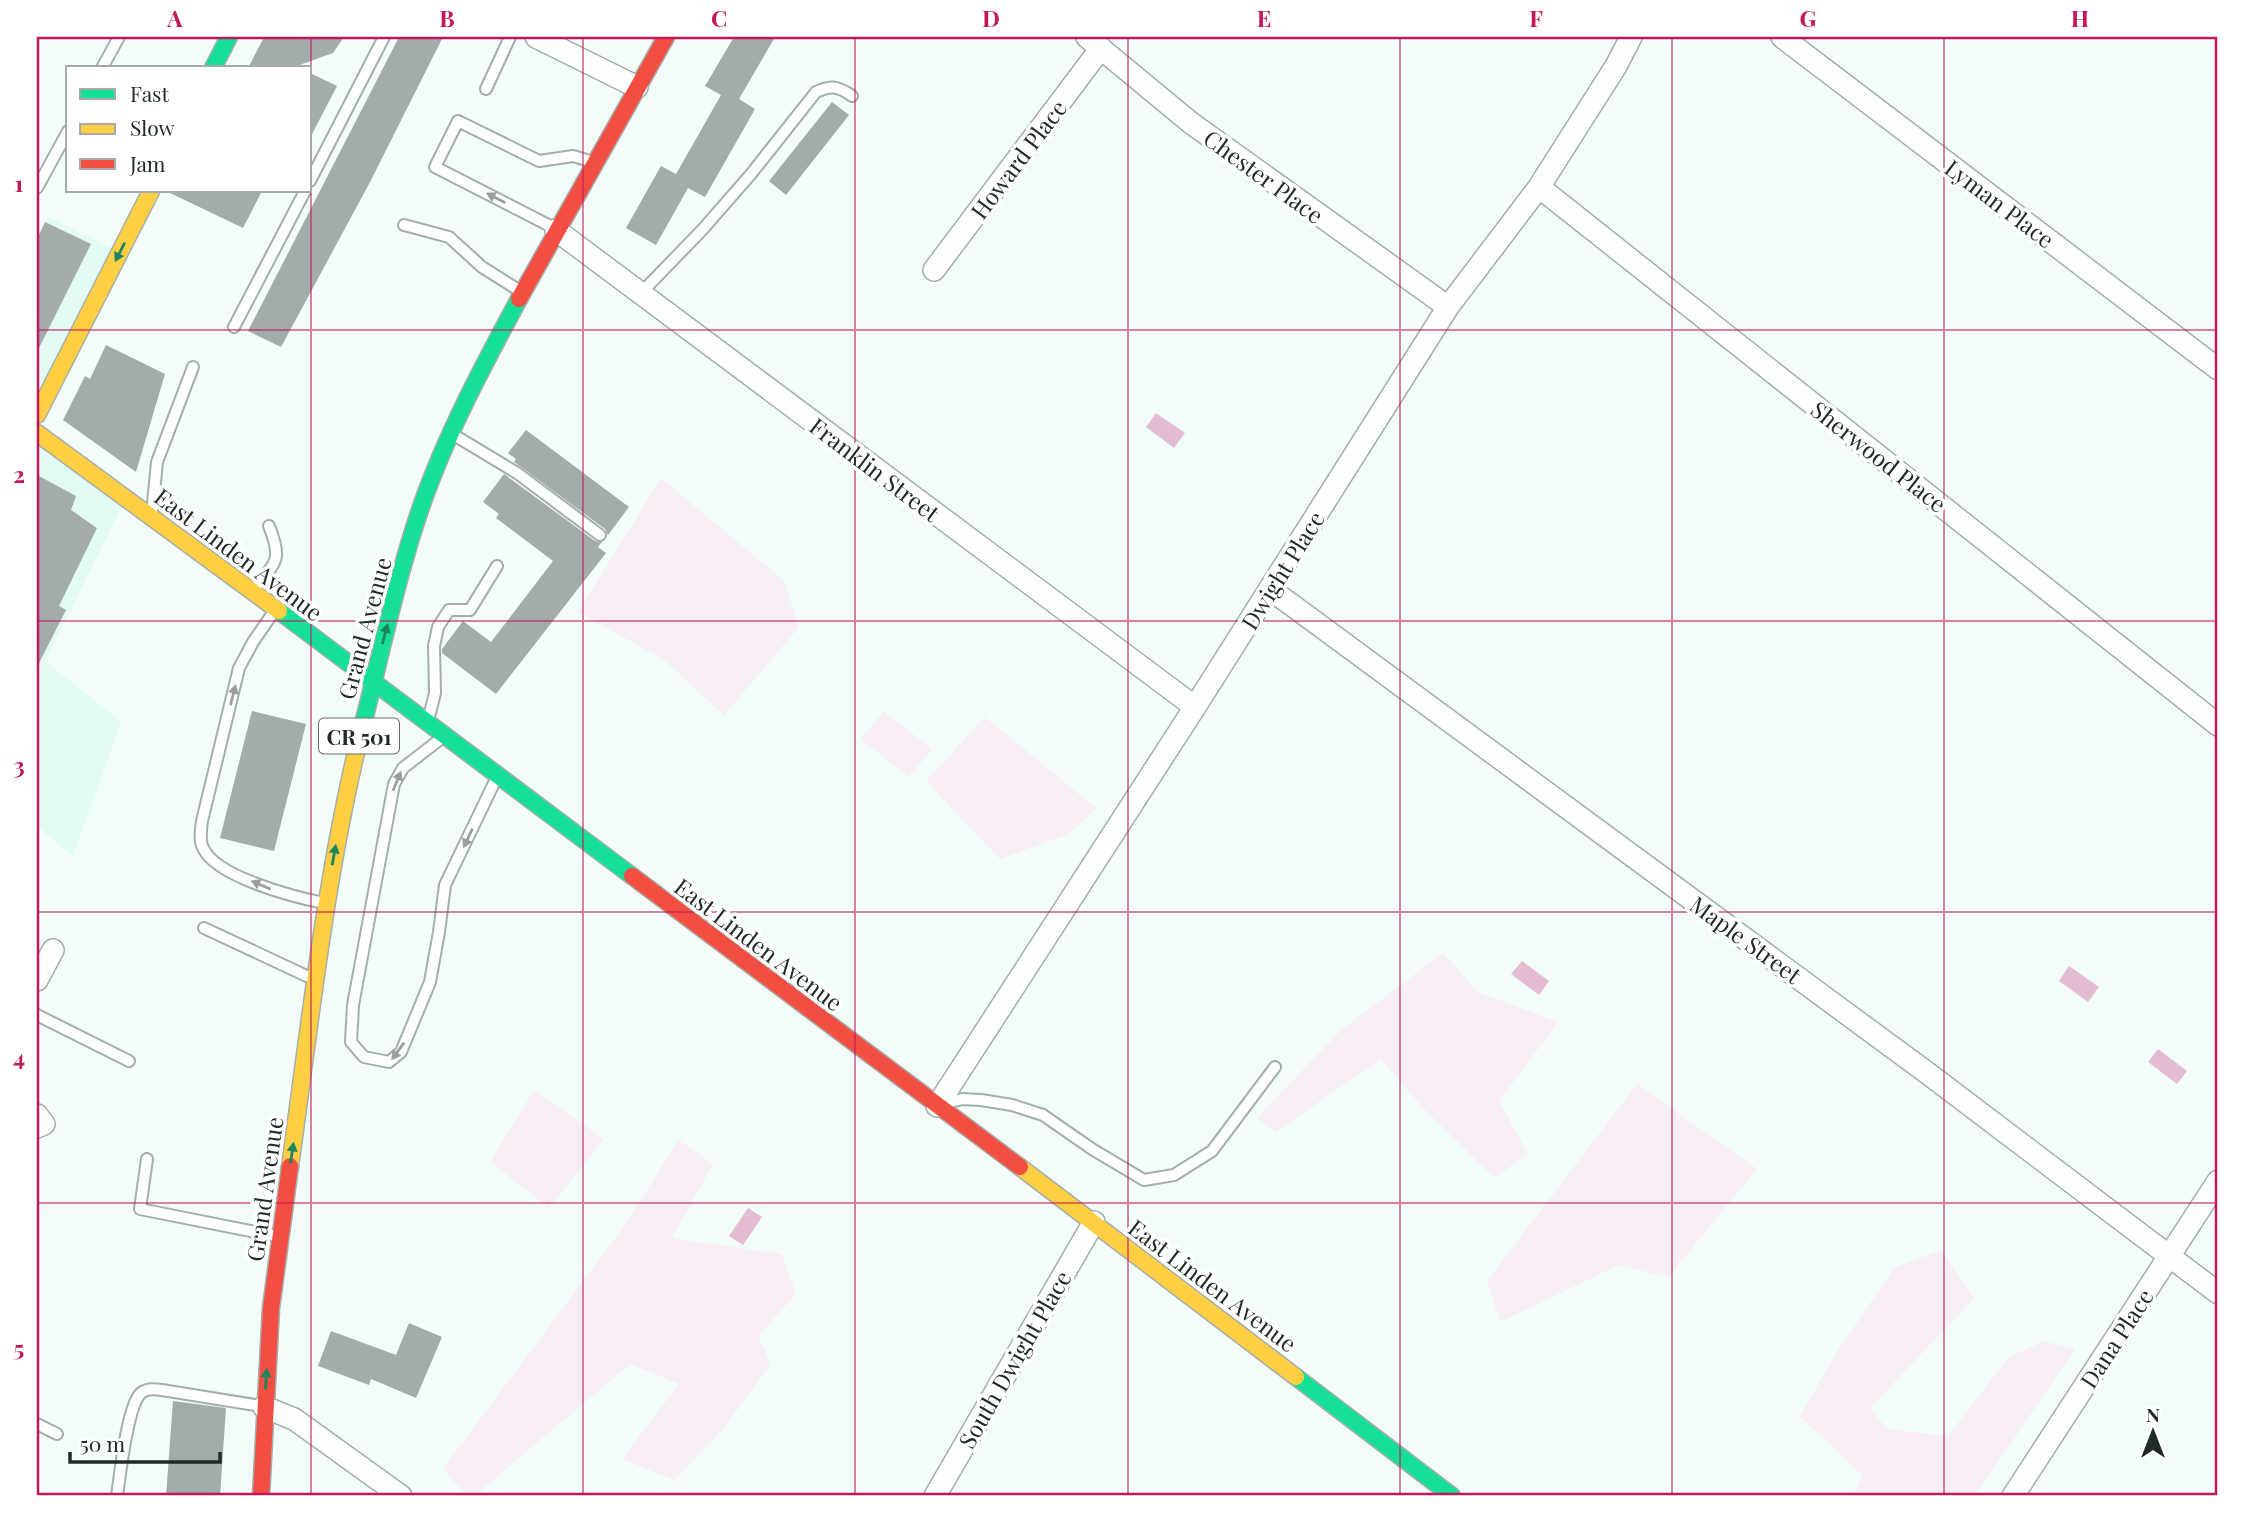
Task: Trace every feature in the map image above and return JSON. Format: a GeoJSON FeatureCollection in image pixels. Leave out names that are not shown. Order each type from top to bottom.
{"type":"FeatureCollection","features":[{"type":"Feature","properties":{"kind":"main road"},"geometry":{"type":"LineString","coordinates":[[214,66],[229,37]]}},
{"type":"Feature","properties":{"kind":"main road","name":"Grand Avenue"},"geometry":{"type":"LineString","coordinates":[[261,1496],[269,1329],[326,903],[346,794],[372,682],[421,507],[452,433],[483,366],[556,230],[666,37]]}},
{"type":"Feature","properties":{"kind":"main road"},"geometry":{"type":"LineString","coordinates":[[38,411],[150,192]]}},
{"type":"Feature","properties":{"kind":"main road","name":"East Linden Avenue"},"geometry":{"type":"LineString","coordinates":[[37,433],[152,516],[1094,1222],[1452,1496]]}},
{"type":"Feature","properties":{"kind":"street"},"geometry":{"type":"LineString","coordinates":[[536,37],[637,87]]}},
{"type":"Feature","properties":{"kind":"street","name":"Dwight Place"},"geometry":{"type":"LineString","coordinates":[[936,1106],[1195,707],[1448,307],[1539,187],[1616,66],[1631,37]]}},
{"type":"Feature","properties":{"kind":"street","name":"Lyman Place"},"geometry":{"type":"LineString","coordinates":[[1782,37],[2218,369]]}},
{"type":"Feature","properties":{"kind":"street","name":"Howard Place"},"geometry":{"type":"LineString","coordinates":[[934,270],[1099,40]]}},
{"type":"Feature","properties":{"kind":"street","name":"Chester Place"},"geometry":{"type":"LineString","coordinates":[[1099,40],[1191,123],[1448,307]]}},
{"type":"Feature","properties":{"kind":"street","name":"Sherwood Place"},"geometry":{"type":"LineString","coordinates":[[1539,187],[2218,725]]}},
{"type":"Feature","properties":{"kind":"street","name":"Franklin Street"},"geometry":{"type":"LineString","coordinates":[[556,230],[1195,707]]}},
{"type":"Feature","properties":{"kind":"street","name":"Maple Street"},"geometry":{"type":"LineString","coordinates":[[1270,589],[1895,1049],[2218,1293]]}},
{"type":"Feature","properties":{"kind":"street"},"geometry":{"type":"LineString","coordinates":[[37,980],[53,950]]}},
{"type":"Feature","properties":{"kind":"street"},"geometry":{"type":"LineString","coordinates":[[37,1115],[44,1124],[37,1127]]}},
{"type":"Feature","properties":{"kind":"street","name":"Dana Place"},"geometry":{"type":"LineString","coordinates":[[2013,1496],[2218,1181]]}},
{"type":"Feature","properties":{"kind":"street","name":"South Dwight Place"},"geometry":{"type":"LineString","coordinates":[[935,1496],[1094,1222]]}},
{"type":"Feature","properties":{"kind":"street"},"geometry":{"type":"LineString","coordinates":[[264,1407],[294,1419],[401,1496]]}},
{"type":"Feature","properties":{"kind":"lane"},"geometry":{"type":"LineString","coordinates":[[103,66],[119,37]]}},
{"type":"Feature","properties":{"kind":"lane"},"geometry":{"type":"LineString","coordinates":[[312,177],[384,37]]}},
{"type":"Feature","properties":{"kind":"lane"},"geometry":{"type":"LineString","coordinates":[[486,89],[510,37]]}},
{"type":"Feature","properties":{"kind":"lane"},"geometry":{"type":"LineString","coordinates":[[642,292],[751,174],[816,92],[829,86],[841,88],[852,96]]}},
{"type":"Feature","properties":{"kind":"lane"},"geometry":{"type":"LineString","coordinates":[[556,230],[435,167],[458,121],[539,161],[573,156],[594,163]]}},
{"type":"Feature","properties":{"kind":"lane"},"geometry":{"type":"LineString","coordinates":[[37,188],[66,135]]}},
{"type":"Feature","properties":{"kind":"lane"},"geometry":{"type":"LineString","coordinates":[[234,327],[303,192]]}},
{"type":"Feature","properties":{"kind":"lane"},"geometry":{"type":"LineString","coordinates":[[404,225],[449,237],[482,267],[522,293]]}},
{"type":"Feature","properties":{"kind":"lane"},"geometry":{"type":"LineString","coordinates":[[152,516],[157,462],[193,367]]}},
{"type":"Feature","properties":{"kind":"lane"},"geometry":{"type":"LineString","coordinates":[[452,433],[517,473],[600,535]]}},
{"type":"Feature","properties":{"kind":"lane"},"geometry":{"type":"LineString","coordinates":[[252,592],[273,566],[278,549],[268,526]]}},
{"type":"Feature","properties":{"kind":"lane"},"geometry":{"type":"LineString","coordinates":[[428,724],[435,693],[434,646],[438,627],[449,610],[470,610],[497,566]]}},
{"type":"Feature","properties":{"kind":"lane"},"geometry":{"type":"LineString","coordinates":[[275,610],[239,668],[202,821],[200,840],[203,850],[210,858],[236,874],[286,895],[326,903]]}},
{"type":"Feature","properties":{"kind":"lane"},"geometry":{"type":"LineString","coordinates":[[444,736],[403,768],[394,784],[353,1005],[351,1042],[364,1057],[389,1062],[401,1052],[430,982],[445,885],[497,776]]}},
{"type":"Feature","properties":{"kind":"lane"},"geometry":{"type":"LineString","coordinates":[[204,928],[316,980]]}},
{"type":"Feature","properties":{"kind":"lane"},"geometry":{"type":"LineString","coordinates":[[37,1015],[129,1062]]}},
{"type":"Feature","properties":{"kind":"lane"},"geometry":{"type":"LineString","coordinates":[[936,1106],[962,1099],[981,1100],[1012,1105],[1043,1115],[1144,1180],[1174,1175],[1212,1151],[1275,1068]]}},
{"type":"Feature","properties":{"kind":"lane"},"geometry":{"type":"LineString","coordinates":[[147,1159],[140,1209],[281,1237]]}},
{"type":"Feature","properties":{"kind":"lane"},"geometry":{"type":"LineString","coordinates":[[117,1496],[129,1423],[140,1394],[151,1389],[162,1390],[264,1407]]}},
{"type":"Feature","properties":{"kind":"lane"},"geometry":{"type":"LineString","coordinates":[[37,1424],[57,1434]]}},
{"type":"Feature","properties":{"kind":"shaded area"},"geometry":{"type":"Polygon","coordinates":[[[49,217],[123,254],[37,421],[37,241],[49,217]]]}},
{"type":"Feature","properties":{"kind":"shaded area"},"geometry":{"type":"Polygon","coordinates":[[[1156,413],[1185,433],[1174,448],[1146,427],[1156,413]]]}},
{"type":"Feature","properties":{"kind":"shaded area"},"geometry":{"type":"Polygon","coordinates":[[[37,432],[126,498],[45,661],[121,722],[73,856],[37,826],[37,432]]]}},
{"type":"Feature","properties":{"kind":"shaded area"},"geometry":{"type":"Polygon","coordinates":[[[661,478],[784,581],[799,627],[724,715],[664,660],[578,612],[661,478]]]}},
{"type":"Feature","properties":{"kind":"shaded area"},"geometry":{"type":"Polygon","coordinates":[[[884,711],[932,749],[909,777],[861,739],[884,711]]]}},
{"type":"Feature","properties":{"kind":"shaded area"},"geometry":{"type":"Polygon","coordinates":[[[985,717],[1096,808],[1069,834],[1000,859],[926,781],[985,717]]]}},
{"type":"Feature","properties":{"kind":"shaded area"},"geometry":{"type":"Polygon","coordinates":[[[1443,953],[1478,992],[1558,1022],[1499,1101],[1528,1154],[1494,1178],[1421,1106],[1381,1059],[1276,1132],[1257,1118],[1340,1031],[1443,953]]]}},
{"type":"Feature","properties":{"kind":"shaded area"},"geometry":{"type":"Polygon","coordinates":[[[1522,961],[1549,981],[1539,995],[1511,974],[1522,961]]]}},
{"type":"Feature","properties":{"kind":"shaded area"},"geometry":{"type":"Polygon","coordinates":[[[2069,966],[2099,987],[2088,1002],[2059,981],[2069,966]]]}},
{"type":"Feature","properties":{"kind":"shaded area"},"geometry":{"type":"Polygon","coordinates":[[[2158,1049],[2187,1071],[2177,1084],[2148,1062],[2158,1049]]]}},
{"type":"Feature","properties":{"kind":"shaded area"},"geometry":{"type":"Polygon","coordinates":[[[1637,1084],[1757,1169],[1668,1277],[1619,1265],[1500,1322],[1487,1281],[1637,1084]]]}},
{"type":"Feature","properties":{"kind":"shaded area"},"geometry":{"type":"Polygon","coordinates":[[[534,1090],[604,1139],[549,1208],[490,1162],[534,1090]]]}},
{"type":"Feature","properties":{"kind":"shaded area"},"geometry":{"type":"Polygon","coordinates":[[[679,1140],[713,1164],[672,1238],[782,1254],[796,1294],[758,1336],[771,1364],[723,1429],[674,1480],[622,1459],[679,1384],[630,1364],[474,1496],[467,1496],[443,1469],[624,1226],[679,1140]]]}},
{"type":"Feature","properties":{"kind":"shaded area"},"geometry":{"type":"Polygon","coordinates":[[[748,1208],[762,1217],[743,1245],[729,1236],[748,1208]]]}},
{"type":"Feature","properties":{"kind":"shaded area"},"geometry":{"type":"Polygon","coordinates":[[[1941,1250],[1974,1298],[1870,1408],[1887,1429],[1948,1436],[2008,1358],[2044,1341],[2075,1349],[1975,1496],[1852,1496],[1863,1476],[1800,1416],[1837,1352],[1894,1268],[1941,1250]]]}},
{"type":"Feature","properties":{"kind":"building"},"geometry":{"type":"Polygon","coordinates":[[[264,37],[344,37],[333,53],[297,66],[249,66],[264,37]]]}},
{"type":"Feature","properties":{"kind":"building"},"geometry":{"type":"Polygon","coordinates":[[[399,37],[443,37],[369,184],[281,347],[248,331],[399,37]]]}},
{"type":"Feature","properties":{"kind":"building"},"geometry":{"type":"Polygon","coordinates":[[[734,37],[775,37],[739,99],[755,109],[705,197],[688,188],[656,245],[626,228],[661,166],[676,174],[721,95],[705,86],[734,37]]]}},
{"type":"Feature","properties":{"kind":"building"},"geometry":{"type":"Polygon","coordinates":[[[312,74],[337,86],[312,134],[312,74]]]}},
{"type":"Feature","properties":{"kind":"building"},"geometry":{"type":"Polygon","coordinates":[[[832,102],[849,115],[786,195],[769,181],[832,102]]]}},
{"type":"Feature","properties":{"kind":"building"},"geometry":{"type":"Polygon","coordinates":[[[170,192],[261,192],[243,228],[170,192]]]}},
{"type":"Feature","properties":{"kind":"building"},"geometry":{"type":"Polygon","coordinates":[[[45,222],[91,244],[37,352],[37,239],[45,222]]]}},
{"type":"Feature","properties":{"kind":"building"},"geometry":{"type":"Polygon","coordinates":[[[106,345],[165,374],[136,472],[63,420],[85,376],[90,379],[106,345]]]}},
{"type":"Feature","properties":{"kind":"building"},"geometry":{"type":"Polygon","coordinates":[[[526,430],[629,507],[608,535],[605,529],[514,462],[516,459],[508,453],[526,430]]]}},
{"type":"Feature","properties":{"kind":"building"},"geometry":{"type":"Polygon","coordinates":[[[504,474],[595,541],[602,542],[598,547],[606,553],[496,694],[442,653],[442,649],[463,621],[491,642],[553,561],[496,518],[499,514],[483,502],[504,474]]]}},
{"type":"Feature","properties":{"kind":"building"},"geometry":{"type":"Polygon","coordinates":[[[37,475],[76,496],[71,510],[97,528],[59,606],[66,610],[37,667],[37,475]]]}},
{"type":"Feature","properties":{"kind":"building"},"geometry":{"type":"Polygon","coordinates":[[[252,711],[306,724],[274,851],[220,838],[252,711]]]}},
{"type":"Feature","properties":{"kind":"building"},"geometry":{"type":"Polygon","coordinates":[[[409,1323],[442,1337],[416,1398],[371,1379],[369,1385],[318,1366],[331,1331],[396,1355],[409,1323]]]}},
{"type":"Feature","properties":{"kind":"building"},"geometry":{"type":"Polygon","coordinates":[[[173,1401],[226,1408],[220,1496],[166,1496],[173,1401]]]}},
{"type":"Feature","properties":{"kind":"traffic: fast"},"geometry":{"type":"LineString","coordinates":[[214,66],[229,37]]}},
{"type":"Feature","properties":{"kind":"traffic: fast"},"geometry":{"type":"LineString","coordinates":[[359,740],[395,594],[421,507],[454,427],[519,299]]}},
{"type":"Feature","properties":{"kind":"traffic: fast"},"geometry":{"type":"LineString","coordinates":[[279,611],[632,876]]}},
{"type":"Feature","properties":{"kind":"traffic: fast"},"geometry":{"type":"LineString","coordinates":[[1296,1377],[1452,1496]]}},
{"type":"Feature","properties":{"kind":"traffic: slow"},"geometry":{"type":"LineString","coordinates":[[37,415],[150,192]]}},
{"type":"Feature","properties":{"kind":"traffic: slow"},"geometry":{"type":"LineString","coordinates":[[37,433],[279,611]]}},
{"type":"Feature","properties":{"kind":"traffic: slow"},"geometry":{"type":"LineString","coordinates":[[290,1166],[328,899],[359,740]]}},
{"type":"Feature","properties":{"kind":"traffic: slow"},"geometry":{"type":"LineString","coordinates":[[1020,1167],[1296,1377]]}},
{"type":"Feature","properties":{"kind":"traffic: jam"},"geometry":{"type":"LineString","coordinates":[[519,299],[666,37]]}},
{"type":"Feature","properties":{"kind":"traffic: jam"},"geometry":{"type":"LineString","coordinates":[[632,876],[1020,1167]]}},
{"type":"Feature","properties":{"kind":"traffic: jam"},"geometry":{"type":"LineString","coordinates":[[261,1496],[271,1308],[290,1166]]}}]}
